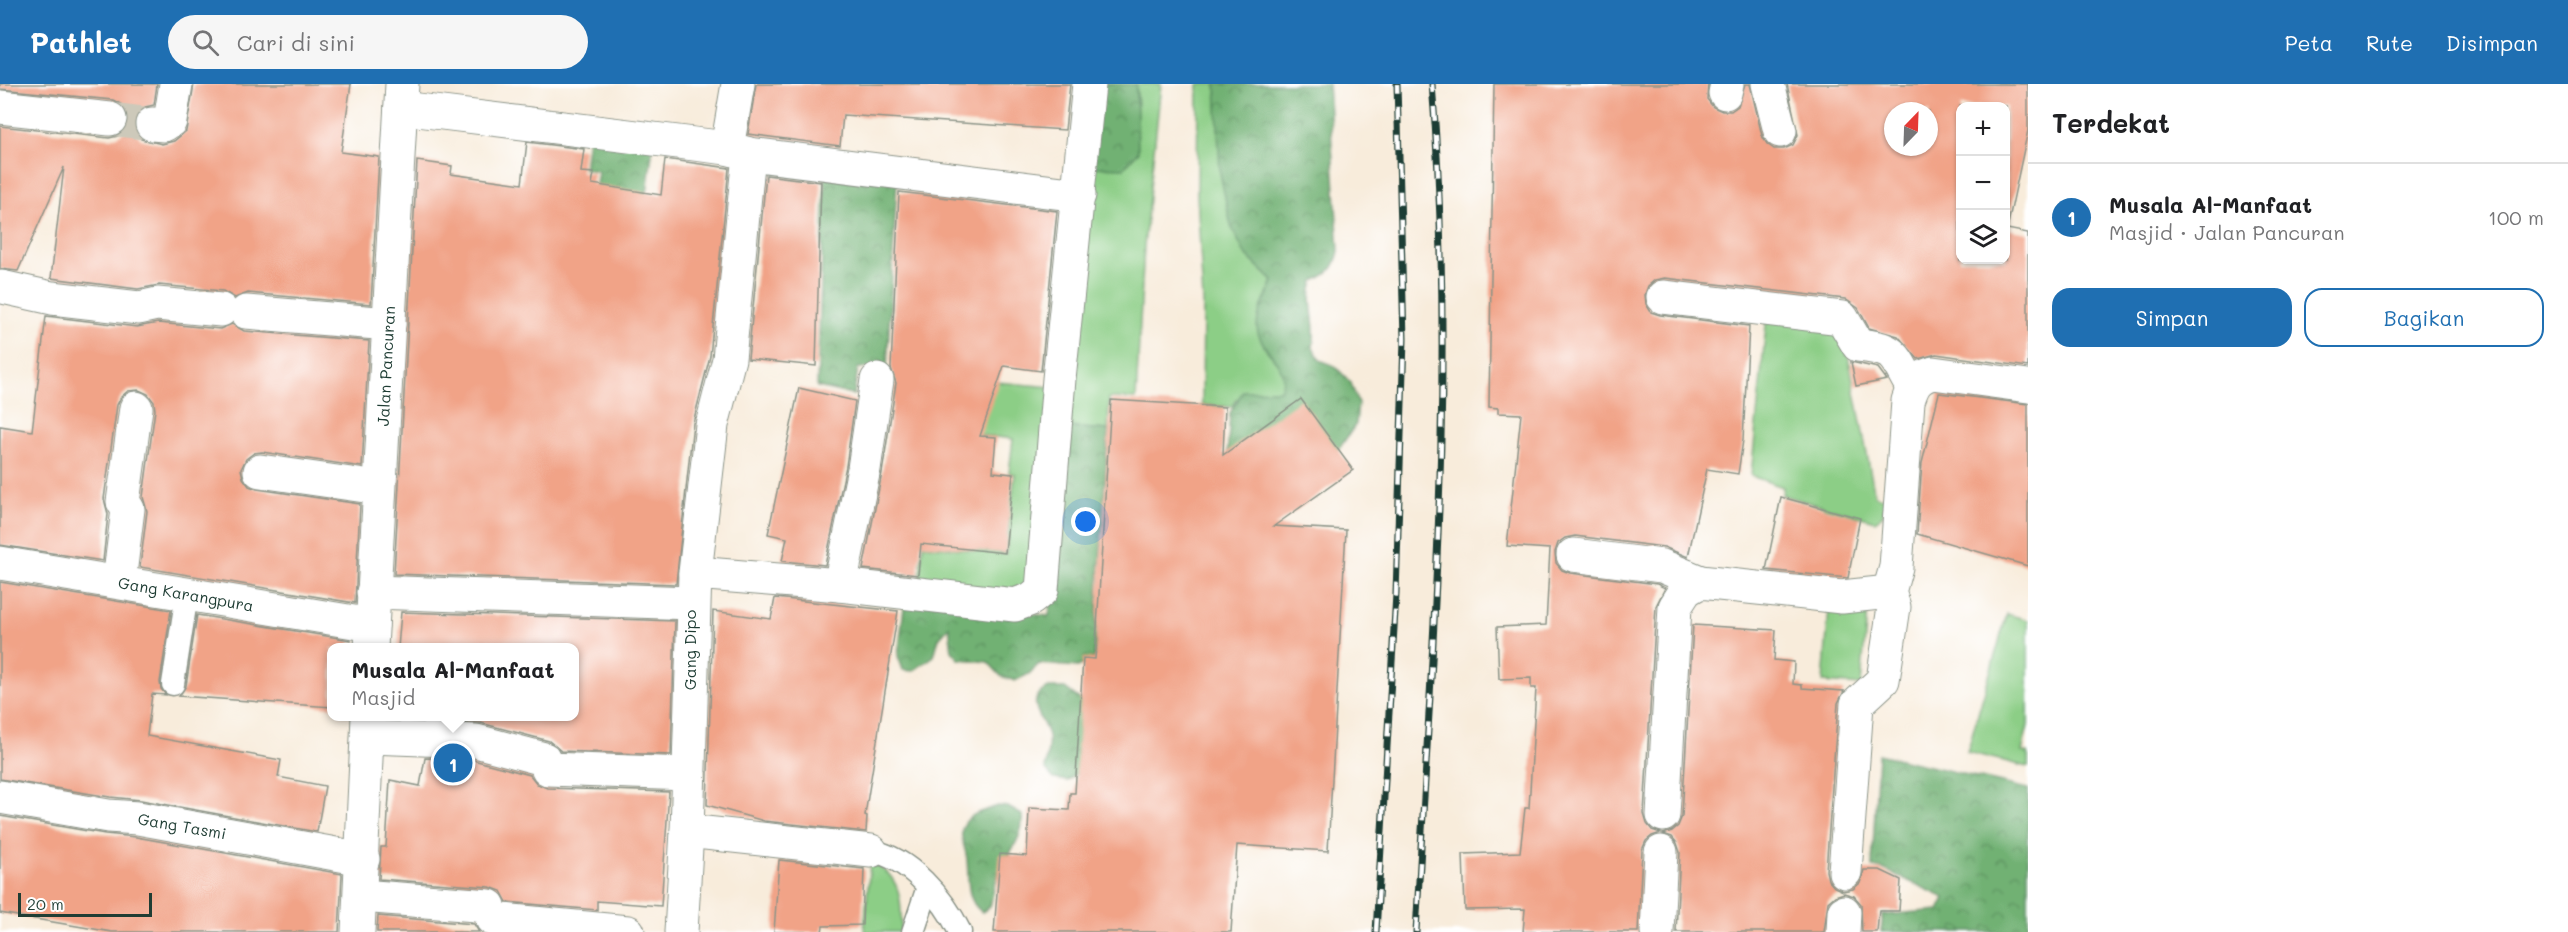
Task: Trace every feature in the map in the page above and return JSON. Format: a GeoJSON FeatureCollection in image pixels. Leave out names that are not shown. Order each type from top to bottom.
{"type":"FeatureCollection","features":[{"type":"Feature","properties":{"kind":"street"},"geometry":{"type":"LineString","coordinates":[[152,124],[164,125],[170,121],[176,84]]}},
{"type":"Feature","properties":{"kind":"street"},"geometry":{"type":"LineString","coordinates":[[738,84],[738,151],[729,359],[712,424],[693,588],[840,585],[1015,605],[1030,599],[1042,590],[1059,379],[1089,84]]}},
{"type":"Feature","properties":{"kind":"street"},"geometry":{"type":"LineString","coordinates":[[1768,84],[1780,131]]}},
{"type":"Feature","properties":{"kind":"street"},"geometry":{"type":"LineString","coordinates":[[402,96],[738,151],[1079,195]]}},
{"type":"Feature","properties":{"kind":"street","name":"Jalan Pancuran"},"geometry":{"type":"LineString","coordinates":[[371,636],[402,96]]}},
{"type":"Feature","properties":{"kind":"street"},"geometry":{"type":"LineString","coordinates":[[0,106],[110,119]]}},
{"type":"Feature","properties":{"kind":"street"},"geometry":{"type":"LineString","coordinates":[[2,286],[52,298],[139,308],[157,304],[389,324]]}},
{"type":"Feature","properties":{"kind":"street"},"geometry":{"type":"LineString","coordinates":[[1663,297],[1842,318],[1857,345],[1884,348],[1892,352],[1922,380],[2028,386]]}},
{"type":"Feature","properties":{"kind":"street"},"geometry":{"type":"LineString","coordinates":[[840,585],[864,469],[877,380]]}},
{"type":"Feature","properties":{"kind":"street"},"geometry":{"type":"LineString","coordinates":[[1845,872],[1857,704],[1873,689],[1894,607],[1888,592],[1896,567],[1908,401],[1922,380]]}},
{"type":"Feature","properties":{"kind":"street"},"geometry":{"type":"LineString","coordinates":[[119,582],[128,509],[123,502],[136,408]]}},
{"type":"Feature","properties":{"kind":"street"},"geometry":{"type":"LineString","coordinates":[[260,471],[379,488]]}},
{"type":"Feature","properties":{"kind":"street"},"geometry":{"type":"LineString","coordinates":[[1573,555],[1662,566],[1700,582],[1842,597],[1888,592]]}},
{"type":"Feature","properties":{"kind":"street","name":"Gang Karangpura"},"geometry":{"type":"LineString","coordinates":[[0,563],[187,594],[371,636]]}},
{"type":"Feature","properties":{"kind":"street"},"geometry":{"type":"LineString","coordinates":[[1663,815],[1675,607],[1686,590],[1700,582]]}},
{"type":"Feature","properties":{"kind":"street","name":"Gang Dipo"},"geometry":{"type":"LineString","coordinates":[[373,592],[693,588],[687,831],[681,932]]}},
{"type":"Feature","properties":{"kind":"street"},"geometry":{"type":"LineString","coordinates":[[358,932],[368,727],[476,741],[544,759],[548,769],[688,774]]}},
{"type":"Feature","properties":{"kind":"street","name":"Gang Tasmi"},"geometry":{"type":"LineString","coordinates":[[0,797],[108,816],[138,818],[363,860]]}},
{"type":"Feature","properties":{"kind":"street"},"geometry":{"type":"LineString","coordinates":[[687,831],[870,851]]}},
{"type":"Feature","properties":{"kind":"street"},"geometry":{"type":"LineString","coordinates":[[1657,932],[1661,852]]}},
{"type":"Feature","properties":{"kind":"street"},"geometry":{"type":"LineString","coordinates":[[361,896],[489,906],[492,919],[628,932]]}},
{"type":"Feature","properties":{"kind":"lane"},"geometry":{"type":"LineString","coordinates":[[173,684],[187,594]]}},
{"type":"Feature","properties":{"kind":"lane"},"geometry":{"type":"LineString","coordinates":[[870,851],[892,858],[928,887],[952,916],[960,932]]}},
{"type":"Feature","properties":{"kind":"lane"},"geometry":{"type":"LineString","coordinates":[[914,932],[928,887]]}},
{"type":"Feature","properties":{"kind":"green space"},"geometry":{"type":"Polygon","coordinates":[[[1098,84],[1136,84],[1138,152],[1124,168],[1091,167],[1098,84]]]}},
{"type":"Feature","properties":{"kind":"green space"},"geometry":{"type":"Polygon","coordinates":[[[1136,84],[1161,84],[1144,246],[1136,399],[1109,398],[1108,430],[1066,427],[1091,167],[1138,104],[1136,84]]]}},
{"type":"Feature","properties":{"kind":"green space"},"geometry":{"type":"Polygon","coordinates":[[[1198,84],[1216,84],[1220,133],[1245,254],[1273,281],[1261,309],[1264,347],[1284,371],[1285,380],[1280,390],[1260,391],[1236,399],[1232,407],[1202,405],[1203,302],[1197,195],[1198,84]]]}},
{"type":"Feature","properties":{"kind":"green space"},"geometry":{"type":"Polygon","coordinates":[[[1216,84],[1328,84],[1339,251],[1331,270],[1314,281],[1311,298],[1313,347],[1320,360],[1335,366],[1351,383],[1358,403],[1356,424],[1339,449],[1223,517],[1230,413],[1243,391],[1280,390],[1283,381],[1279,366],[1263,344],[1257,327],[1261,309],[1273,281],[1245,254],[1231,226],[1220,173],[1216,84]]]}},
{"type":"Feature","properties":{"kind":"green space"},"geometry":{"type":"Polygon","coordinates":[[[588,137],[653,146],[645,209],[593,203],[598,171],[584,169],[588,137]]]}},
{"type":"Feature","properties":{"kind":"green space"},"geometry":{"type":"Polygon","coordinates":[[[825,176],[897,181],[887,368],[858,368],[854,395],[817,387],[825,176]]]}},
{"type":"Feature","properties":{"kind":"green space"},"geometry":{"type":"Polygon","coordinates":[[[1767,315],[1830,324],[1848,355],[1875,496],[1886,499],[1883,515],[1875,521],[1782,495],[1783,487],[1751,476],[1767,315]]]}},
{"type":"Feature","properties":{"kind":"green space"},"geometry":{"type":"Polygon","coordinates":[[[943,377],[1052,387],[1026,592],[919,585],[923,545],[1006,554],[1015,474],[1009,473],[1013,439],[936,430],[943,377]]]}},
{"type":"Feature","properties":{"kind":"green space"},"geometry":{"type":"Polygon","coordinates":[[[1066,427],[1108,430],[1094,658],[1078,667],[1039,664],[1029,674],[1015,681],[1001,676],[988,662],[959,659],[952,651],[949,627],[939,638],[934,656],[913,671],[903,670],[898,656],[905,599],[1049,616],[1066,427]]]}},
{"type":"Feature","properties":{"kind":"green space"},"geometry":{"type":"Polygon","coordinates":[[[1829,608],[1867,611],[1861,685],[1823,682],[1829,608]]]}},
{"type":"Feature","properties":{"kind":"green space"},"geometry":{"type":"Polygon","coordinates":[[[2007,614],[2028,620],[2028,725],[2022,752],[2028,753],[2028,767],[1967,752],[2007,614]]]}},
{"type":"Feature","properties":{"kind":"green space"},"geometry":{"type":"Polygon","coordinates":[[[1049,688],[1065,688],[1082,701],[1079,771],[1068,781],[1054,779],[1045,769],[1048,736],[1036,704],[1041,693],[1049,688]]]}},
{"type":"Feature","properties":{"kind":"green space"},"geometry":{"type":"Polygon","coordinates":[[[1878,754],[2028,789],[2028,932],[1881,932],[1883,915],[1939,910],[1945,898],[1883,869],[1872,867],[1878,754]]]}},
{"type":"Feature","properties":{"kind":"green space"},"geometry":{"type":"Polygon","coordinates":[[[998,806],[1008,807],[1022,815],[1022,824],[1017,840],[1000,870],[990,907],[982,912],[970,895],[962,832],[965,823],[972,816],[998,806]]]}},
{"type":"Feature","properties":{"kind":"green space"},"geometry":{"type":"Polygon","coordinates":[[[870,863],[888,874],[898,890],[901,932],[864,932],[870,863]]]}},
{"type":"Feature","properties":{"kind":"building"},"geometry":{"type":"Polygon","coordinates":[[[0,84],[157,84],[154,105],[145,107],[137,113],[133,123],[135,132],[141,139],[162,144],[174,141],[186,131],[194,84],[351,84],[341,152],[379,157],[371,304],[248,293],[235,298],[223,291],[159,285],[138,289],[51,278],[64,167],[18,271],[0,269],[0,126],[109,138],[118,136],[125,130],[129,120],[127,111],[113,100],[0,89],[0,84]]]}},
{"type":"Feature","properties":{"kind":"building"},"geometry":{"type":"Polygon","coordinates":[[[756,84],[1070,84],[1065,130],[843,115],[840,146],[748,134],[756,84]]]}},
{"type":"Feature","properties":{"kind":"building"},"geometry":{"type":"Polygon","coordinates":[[[1494,84],[1708,84],[1707,99],[1713,107],[1722,111],[1731,111],[1738,106],[1745,84],[1750,84],[1762,136],[1774,149],[1784,149],[1793,145],[1798,135],[1787,84],[2028,84],[2028,130],[2010,215],[2010,102],[1956,102],[1956,264],[2010,264],[2010,230],[2028,233],[2028,367],[1936,354],[1918,359],[1898,336],[1869,328],[1858,308],[1845,299],[1665,278],[1655,280],[1648,286],[1645,294],[1646,304],[1651,312],[1749,326],[1743,440],[1738,474],[1707,469],[1688,557],[1664,547],[1575,536],[1565,538],[1558,543],[1555,552],[1556,563],[1562,570],[1570,573],[1657,584],[1665,588],[1656,606],[1644,814],[1652,830],[1661,833],[1646,841],[1642,850],[1638,932],[1523,932],[1525,909],[1465,910],[1463,854],[1520,852],[1525,808],[1529,808],[1536,688],[1531,688],[1531,678],[1499,679],[1497,627],[1546,625],[1550,549],[1507,546],[1521,414],[1498,413],[1498,408],[1489,407],[1494,84]]]}},
{"type":"Feature","properties":{"kind":"building"},"geometry":{"type":"Polygon","coordinates":[[[527,142],[584,149],[581,172],[594,173],[592,184],[661,195],[665,159],[729,168],[710,356],[693,423],[676,584],[394,574],[417,161],[452,166],[451,174],[522,184],[527,142]]]}},
{"type":"Feature","properties":{"kind":"building"},"geometry":{"type":"Polygon","coordinates":[[[766,175],[821,182],[816,366],[748,359],[766,175]]]}},
{"type":"Feature","properties":{"kind":"building"},"geometry":{"type":"Polygon","coordinates":[[[899,192],[1057,211],[1041,371],[1004,366],[980,436],[996,437],[993,472],[1013,474],[1005,553],[921,544],[918,575],[863,569],[882,473],[896,383],[891,368],[899,192]]]}},
{"type":"Feature","properties":{"kind":"building"},"geometry":{"type":"Polygon","coordinates":[[[46,316],[137,327],[158,323],[220,329],[232,324],[244,331],[369,341],[362,467],[262,452],[254,453],[246,459],[241,469],[243,478],[249,486],[257,489],[360,504],[355,603],[140,567],[147,511],[143,497],[155,410],[154,402],[148,394],[139,390],[128,391],[117,405],[104,499],[108,514],[103,561],[0,545],[0,426],[32,431],[46,316]]]}},
{"type":"Feature","properties":{"kind":"building"},"geometry":{"type":"Polygon","coordinates":[[[1851,362],[1878,368],[1887,380],[1856,386],[1851,362]]]}},
{"type":"Feature","properties":{"kind":"building"},"geometry":{"type":"Polygon","coordinates":[[[799,388],[855,401],[846,466],[825,565],[782,561],[787,538],[768,534],[799,388]]]}},
{"type":"Feature","properties":{"kind":"building"},"geometry":{"type":"Polygon","coordinates":[[[1939,393],[2028,404],[2028,566],[1917,534],[1922,463],[1939,393]]]}},
{"type":"Feature","properties":{"kind":"building"},"geometry":{"type":"Polygon","coordinates":[[[1301,399],[1353,470],[1274,526],[1346,530],[1328,851],[1237,845],[1231,932],[994,932],[1000,854],[1027,856],[1029,808],[1069,810],[1070,793],[1075,793],[1083,658],[1095,659],[1111,400],[1225,407],[1223,455],[1301,399]]]}},
{"type":"Feature","properties":{"kind":"building"},"geometry":{"type":"Polygon","coordinates":[[[1781,497],[1860,518],[1848,578],[1766,570],[1781,497]]]}},
{"type":"Feature","properties":{"kind":"building"},"geometry":{"type":"Polygon","coordinates":[[[0,582],[171,610],[160,682],[161,689],[166,695],[152,694],[147,736],[281,760],[278,777],[325,786],[317,832],[141,800],[0,779],[0,582]]]}},
{"type":"Feature","properties":{"kind":"building"},"geometry":{"type":"Polygon","coordinates":[[[775,598],[898,611],[865,815],[867,816],[866,832],[764,821],[707,805],[713,611],[771,619],[775,598]]]}},
{"type":"Feature","properties":{"kind":"building"},"geometry":{"type":"Polygon","coordinates":[[[401,612],[675,621],[671,755],[561,751],[549,741],[481,723],[431,721],[579,721],[579,643],[398,643],[401,612]]]}},
{"type":"Feature","properties":{"kind":"building"},"geometry":{"type":"Polygon","coordinates":[[[197,615],[351,640],[350,643],[327,643],[327,707],[179,696],[186,686],[197,615]]]}},
{"type":"Feature","properties":{"kind":"building"},"geometry":{"type":"Polygon","coordinates":[[[1693,625],[1776,630],[1774,660],[1794,662],[1793,684],[1802,685],[1802,688],[1844,691],[1838,703],[1826,871],[1828,880],[1834,887],[1843,891],[1853,889],[1860,883],[1864,870],[1880,870],[1901,880],[1899,911],[1879,911],[1877,932],[1862,932],[1861,904],[1854,896],[1844,893],[1828,902],[1824,932],[1676,932],[1680,852],[1672,837],[1663,834],[1678,826],[1682,816],[1693,625]]]}},
{"type":"Feature","properties":{"kind":"building"},"geometry":{"type":"Polygon","coordinates":[[[425,758],[473,760],[530,775],[537,784],[547,788],[669,792],[661,906],[597,901],[597,910],[507,902],[501,891],[490,887],[379,879],[381,847],[386,847],[390,780],[420,786],[425,758]]]}},
{"type":"Feature","properties":{"kind":"building"},"geometry":{"type":"Polygon","coordinates":[[[0,816],[136,837],[342,874],[339,932],[112,932],[0,913],[0,816]]]}},
{"type":"Feature","properties":{"kind":"building"},"geometry":{"type":"Polygon","coordinates":[[[779,860],[864,869],[862,925],[823,926],[822,932],[774,932],[779,860]]]}},
{"type":"Feature","properties":{"kind":"building"},"geometry":{"type":"Polygon","coordinates":[[[378,916],[474,924],[479,932],[377,932],[378,916]]]}},
{"type":"Feature","properties":{"kind":"tunnel"},"geometry":{"type":"LineString","coordinates":[[110,119],[152,124]]}},
{"type":"Feature","properties":{"kind":"railway"},"geometry":{"type":"LineString","coordinates":[[1376,932],[1396,594],[1404,339],[1397,84]]}},
{"type":"Feature","properties":{"kind":"railway"},"geometry":{"type":"LineString","coordinates":[[1416,932],[1434,614],[1442,402],[1439,190],[1432,84]]}},
{"type":"Feature","properties":{"kind":"place","name":"Musala Al-Manfaat"},"geometry":{"type":"Point","coordinates":[453,763]}}]}
